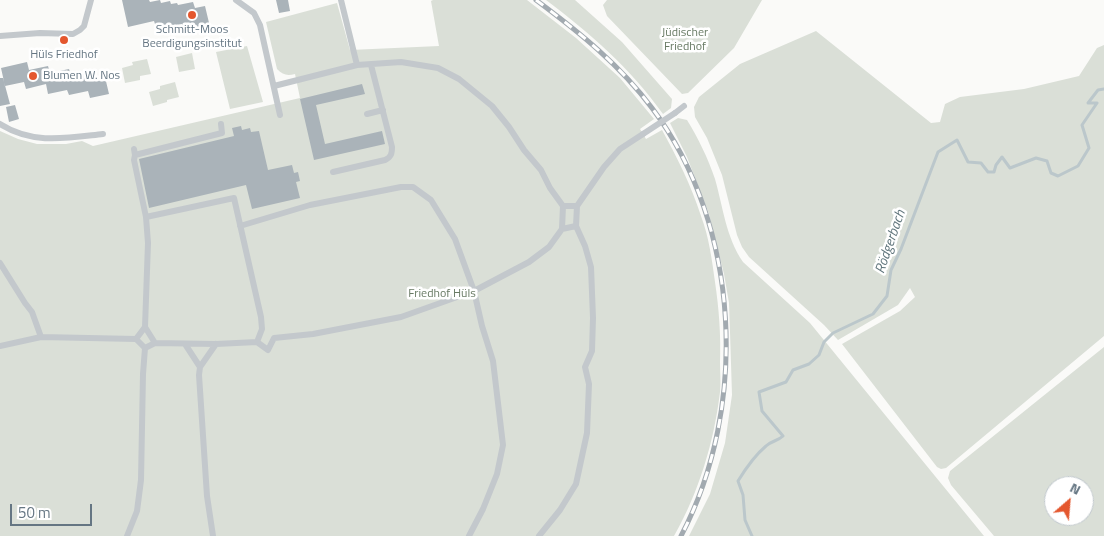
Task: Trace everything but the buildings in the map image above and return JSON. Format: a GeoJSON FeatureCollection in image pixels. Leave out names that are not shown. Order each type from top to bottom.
{"type":"FeatureCollection","features":[{"type":"Feature","properties":{"kind":"lane"},"geometry":{"type":"LineString","coordinates":[[0,36],[40,33],[73,34],[84,26],[90,0]]}},
{"type":"Feature","properties":{"kind":"lane"},"geometry":{"type":"LineString","coordinates":[[236,0],[254,13],[260,25],[280,116]]}},
{"type":"Feature","properties":{"kind":"lane"},"geometry":{"type":"LineString","coordinates":[[341,0],[357,65]]}},
{"type":"Feature","properties":{"kind":"lane"},"geometry":{"type":"LineString","coordinates":[[262,329],[274,338],[313,334],[402,317],[474,291],[529,262],[549,247],[562,229],[563,206],[550,188],[541,170],[524,150],[509,127],[492,106],[459,79],[438,68],[401,62],[357,65],[274,86]]}},
{"type":"Feature","properties":{"kind":"lane"},"geometry":{"type":"LineString","coordinates":[[333,172],[390,158],[392,148],[371,64]]}},
{"type":"Feature","properties":{"kind":"lane"},"geometry":{"type":"LineString","coordinates":[[539,536],[560,510],[576,484],[587,433],[589,384],[585,367],[592,351],[593,318],[590,267],[585,246],[576,226],[578,206],[604,167],[620,150],[684,106]]}},
{"type":"Feature","properties":{"kind":"lane"},"geometry":{"type":"LineString","coordinates":[[367,114],[383,110]]}},
{"type":"Feature","properties":{"kind":"lane"},"geometry":{"type":"LineString","coordinates":[[0,124],[19,134],[37,139],[103,134]]}},
{"type":"Feature","properties":{"kind":"lane"},"geometry":{"type":"LineString","coordinates":[[155,343],[145,327],[148,243],[146,217],[134,160],[135,152],[222,133],[221,124]]}},
{"type":"Feature","properties":{"kind":"lane"},"geometry":{"type":"LineString","coordinates":[[240,226],[310,206],[401,187],[413,187],[431,200],[447,224],[461,253],[474,291],[493,361],[503,445],[497,474],[484,508],[469,536]]}},
{"type":"Feature","properties":{"kind":"lane"},"geometry":{"type":"LineString","coordinates":[[146,217],[234,198],[255,288],[262,329],[257,342]]}},
{"type":"Feature","properties":{"kind":"lane"},"geometry":{"type":"LineString","coordinates":[[563,206],[578,206]]}},
{"type":"Feature","properties":{"kind":"lane"},"geometry":{"type":"LineString","coordinates":[[562,229],[576,226]]}},
{"type":"Feature","properties":{"kind":"lane"},"geometry":{"type":"LineString","coordinates":[[0,263],[32,312],[41,337]]}},
{"type":"Feature","properties":{"kind":"lane"},"geometry":{"type":"LineString","coordinates":[[136,339],[145,327]]}},
{"type":"Feature","properties":{"kind":"lane"},"geometry":{"type":"LineString","coordinates":[[0,346],[41,337],[136,339],[145,348],[141,480],[137,510],[127,536]]}},
{"type":"Feature","properties":{"kind":"lane"},"geometry":{"type":"LineString","coordinates":[[145,348],[155,343],[216,344],[257,342],[268,350],[274,338]]}},
{"type":"Feature","properties":{"kind":"lane"},"geometry":{"type":"LineString","coordinates":[[185,344],[200,367],[207,496],[213,536]]}},
{"type":"Feature","properties":{"kind":"lane"},"geometry":{"type":"LineString","coordinates":[[200,367],[216,344]]}},
{"type":"Feature","properties":{"kind":"green space","name":"Friedhof Hüls"},"geometry":{"type":"Polygon","coordinates":[[[527,0],[576,38],[620,78],[654,119],[640,129],[646,139],[662,130],[693,193],[708,240],[716,292],[720,342],[720,392],[714,429],[704,466],[691,502],[674,536],[0,536],[0,131],[18,139],[37,144],[66,144],[82,141],[93,146],[300,98],[295,74],[281,73],[277,69],[266,22],[337,3],[350,50],[439,46],[431,1],[527,0]]]}},
{"type":"Feature","properties":{"kind":"green space"},"geometry":{"type":"Polygon","coordinates":[[[546,0],[575,0],[622,42],[672,99],[671,108],[663,114],[609,52],[546,0]]]}},
{"type":"Feature","properties":{"kind":"green space","name":"Jüdischer Friedhof"},"geometry":{"type":"Polygon","coordinates":[[[607,0],[762,0],[734,48],[688,93],[682,94],[607,16],[603,5],[607,0]]]}},
{"type":"Feature","properties":{"kind":"green space"},"geometry":{"type":"Polygon","coordinates":[[[816,31],[931,123],[940,122],[945,104],[960,97],[1024,89],[1079,76],[1097,48],[1104,45],[1104,336],[946,468],[941,469],[937,467],[842,344],[900,311],[915,297],[910,288],[898,305],[838,340],[749,257],[742,247],[737,235],[722,175],[707,138],[695,117],[694,107],[699,97],[740,64],[816,31]]]}},
{"type":"Feature","properties":{"kind":"green space"},"geometry":{"type":"Polygon","coordinates":[[[247,46],[263,102],[230,109],[216,52],[247,46]]]}},
{"type":"Feature","properties":{"kind":"green space"},"geometry":{"type":"Polygon","coordinates":[[[192,53],[195,69],[179,72],[176,57],[192,53]]]}},
{"type":"Feature","properties":{"kind":"green space"},"geometry":{"type":"Polygon","coordinates":[[[147,59],[151,74],[140,76],[140,80],[125,83],[122,68],[133,65],[132,62],[147,59]]]}},
{"type":"Feature","properties":{"kind":"green space"},"geometry":{"type":"Polygon","coordinates":[[[175,82],[179,97],[153,106],[149,92],[160,89],[160,86],[175,82]]]}},
{"type":"Feature","properties":{"kind":"green space"},"geometry":{"type":"Polygon","coordinates":[[[678,118],[687,120],[706,156],[715,179],[729,232],[743,262],[810,323],[984,536],[689,536],[710,494],[725,443],[732,395],[729,303],[724,274],[709,214],[687,157],[670,123],[678,118]]]}},
{"type":"Feature","properties":{"kind":"green space"},"geometry":{"type":"Polygon","coordinates":[[[1104,347],[1104,536],[994,536],[951,485],[948,478],[950,471],[1104,347]]]}},
{"type":"Feature","properties":{"kind":"waterway","name":"Rödgerbach"},"geometry":{"type":"LineString","coordinates":[[752,536],[745,520],[743,495],[738,481],[750,462],[768,444],[783,436],[762,411],[759,392],[786,382],[793,370],[809,364],[819,355],[824,342],[833,333],[873,314],[887,296],[891,270],[901,249],[938,152],[957,140],[968,162],[981,163],[988,172],[994,172],[996,165],[1002,157],[1010,168],[1036,158],[1047,161],[1051,173],[1058,176],[1078,166],[1089,148],[1082,125],[1097,103],[1088,103],[1098,90],[1104,89]]}},
{"type":"Feature","properties":{"kind":"railway"},"geometry":{"type":"LineString","coordinates":[[536,0],[568,24],[613,63],[640,92],[682,155],[704,207],[718,261],[725,318],[725,375],[718,431],[703,485],[681,536]]}},
{"type":"Feature","properties":{"kind":"place","name":"Schmitt-Moos Beerdigungsinstitut"},"geometry":{"type":"Point","coordinates":[192,15]}},
{"type":"Feature","properties":{"kind":"place","name":"Hüls Friedhof"},"geometry":{"type":"Point","coordinates":[64,40]}},
{"type":"Feature","properties":{"kind":"place","name":"Blumen W. Nos"},"geometry":{"type":"Point","coordinates":[33,76]}}]}
